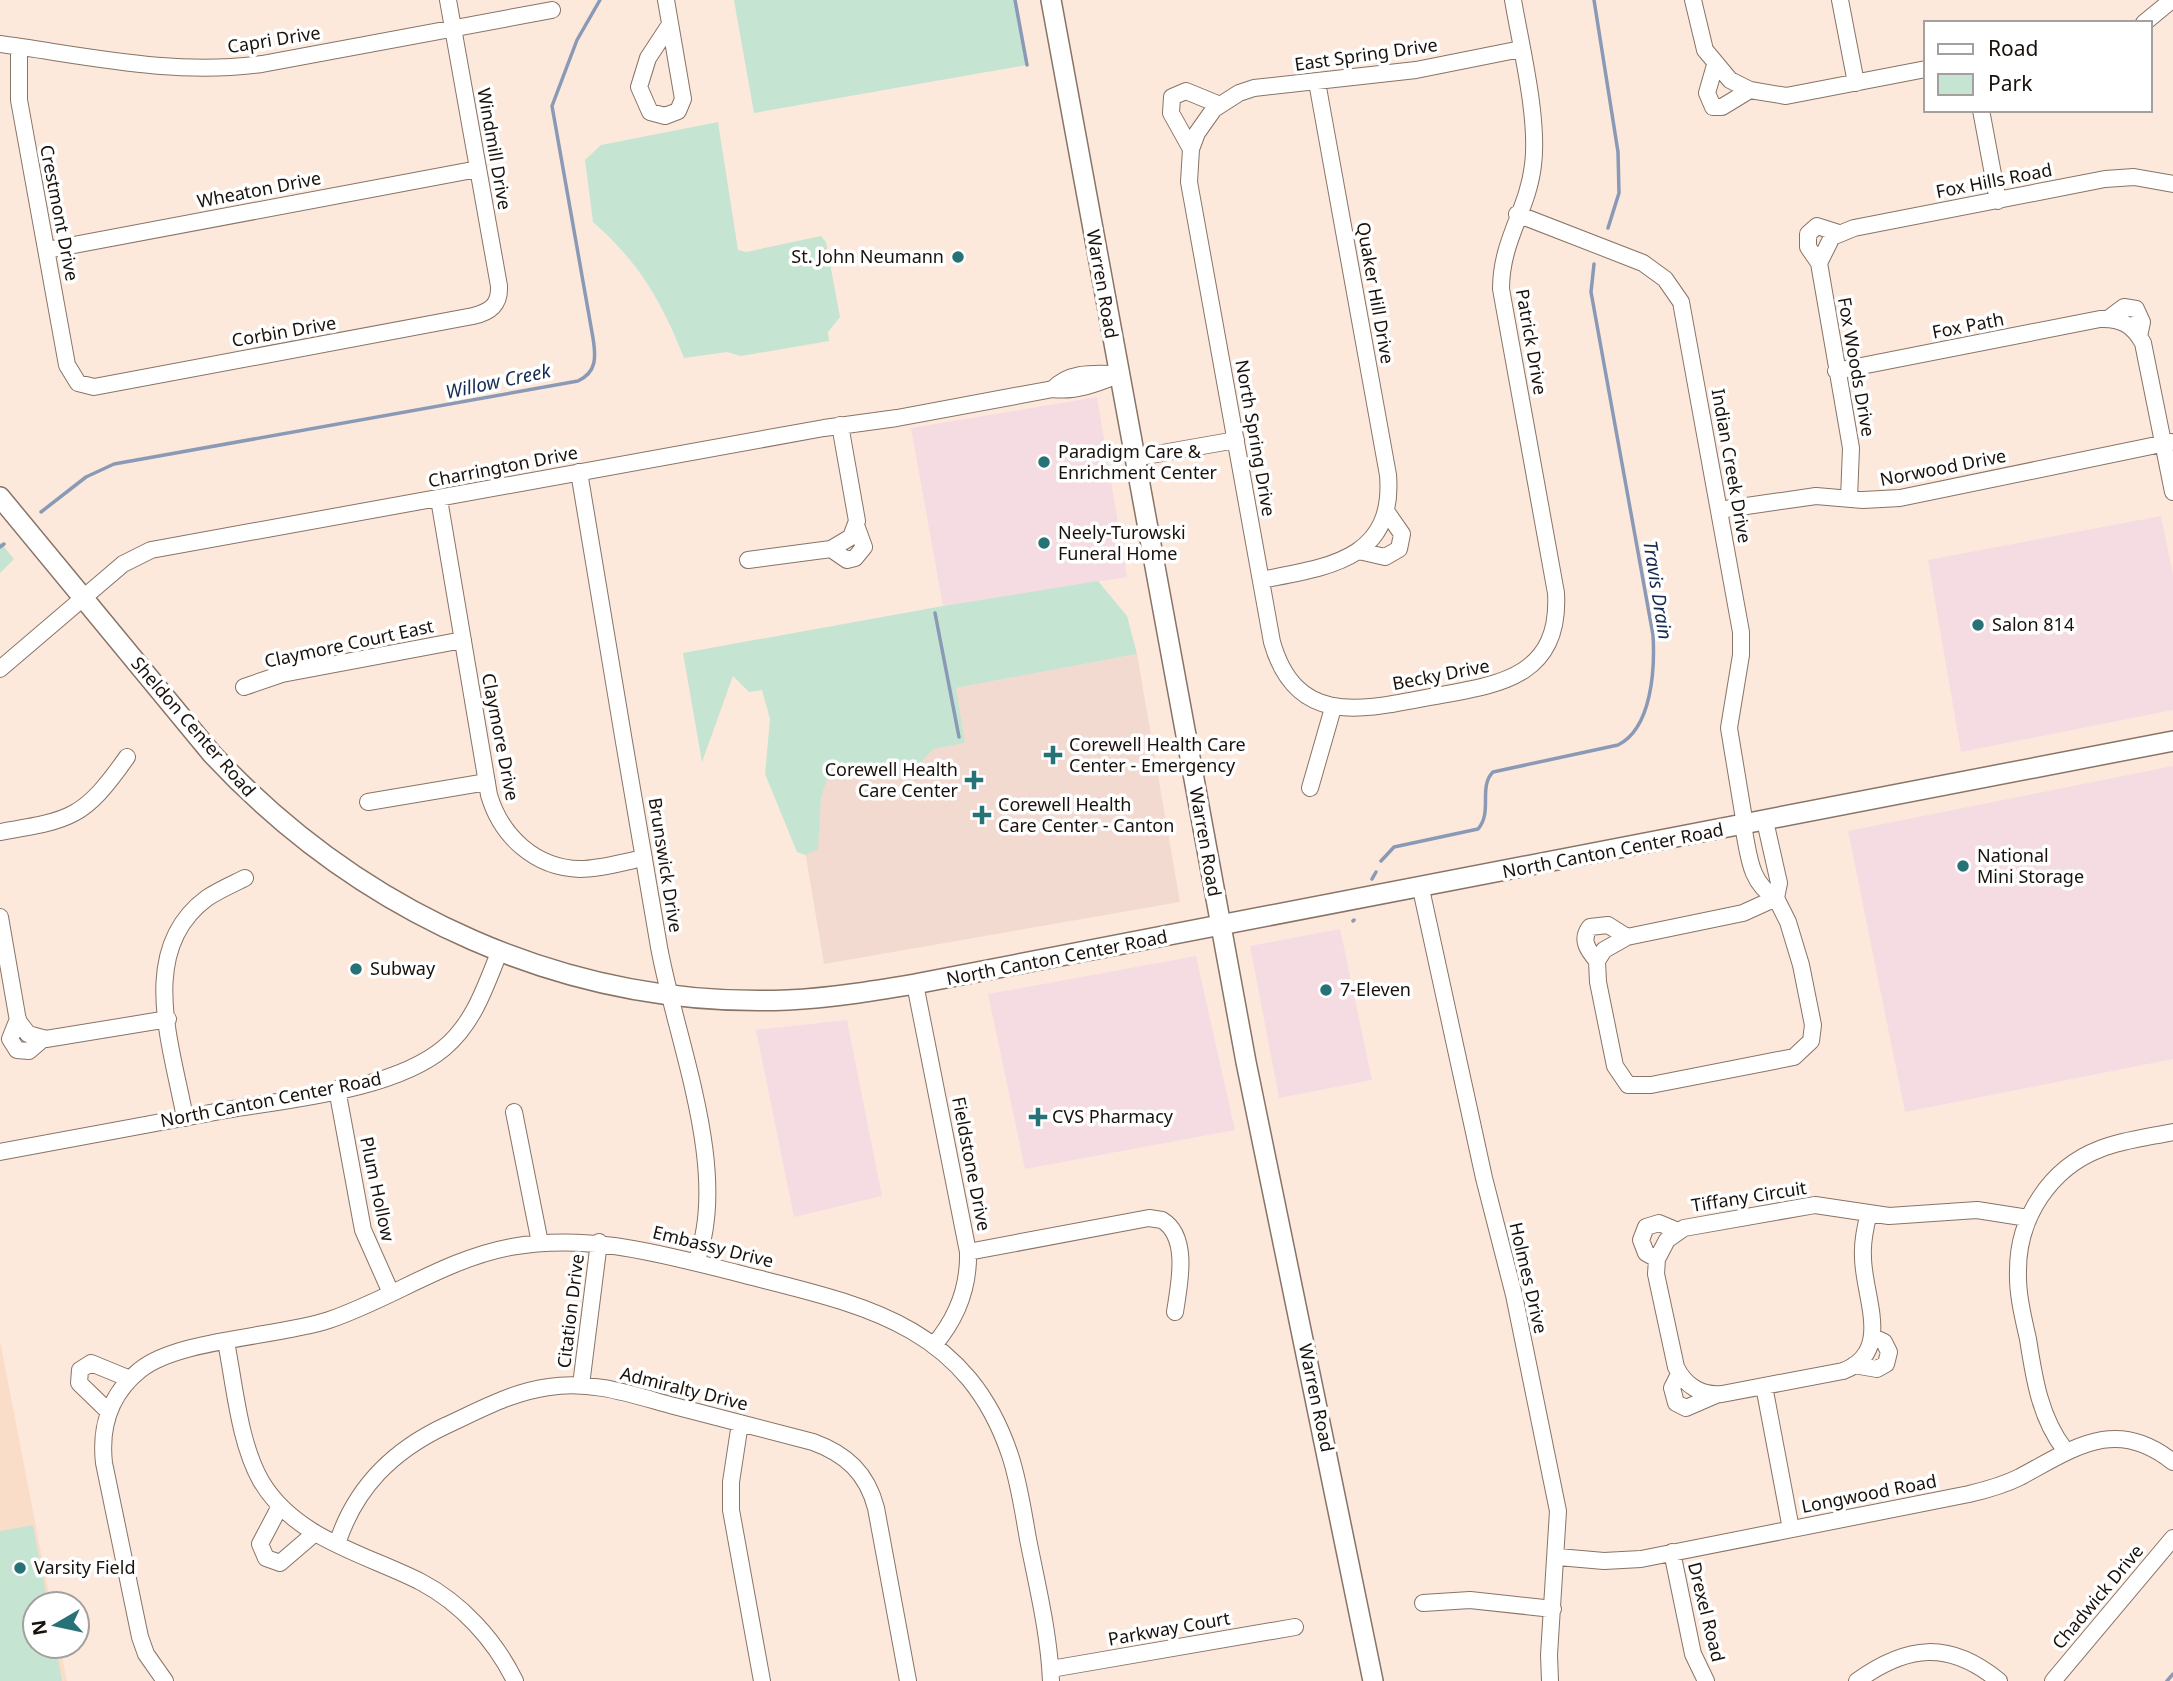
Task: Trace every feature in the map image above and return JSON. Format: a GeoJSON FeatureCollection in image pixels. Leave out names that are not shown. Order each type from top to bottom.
{"type":"FeatureCollection","features":[{"type":"Feature","properties":{"kind":"main road","name":"Warren Road"},"geometry":{"type":"LineString","coordinates":[[1051,0],[1220,928],[1373,1681]]}},
{"type":"Feature","properties":{"kind":"main road","name":"Sheldon Center Road"},"geometry":{"type":"LineString","coordinates":[[0,497],[212,754],[273,815],[341,868],[386,898],[442,928],[499,953]]}},
{"type":"Feature","properties":{"kind":"main road","name":"North Canton Center Road"},"geometry":{"type":"LineString","coordinates":[[499,953],[581,978],[672,995],[787,1000],[845,996],[1220,928],[2173,741]]}},
{"type":"Feature","properties":{"kind":"street","name":"Windmill Drive"},"geometry":{"type":"LineString","coordinates":[[448,0],[499,286],[495,304]]}},
{"type":"Feature","properties":{"kind":"street"},"geometry":{"type":"LineString","coordinates":[[666,0],[683,99],[678,111],[665,116],[650,112],[639,87],[648,58],[669,26]]}},
{"type":"Feature","properties":{"kind":"street","name":"Patrick Drive"},"geometry":{"type":"LineString","coordinates":[[1513,0],[1534,152],[1530,182],[1503,257],[1501,289],[1556,593],[1553,633],[1545,650]]}},
{"type":"Feature","properties":{"kind":"street"},"geometry":{"type":"LineString","coordinates":[[1693,0],[1701,41],[1715,65],[1730,80],[1749,90],[1786,96],[1924,69]]}},
{"type":"Feature","properties":{"kind":"street"},"geometry":{"type":"LineString","coordinates":[[1840,0],[1856,83]]}},
{"type":"Feature","properties":{"kind":"street"},"geometry":{"type":"LineString","coordinates":[[2147,21],[2169,8]]}},
{"type":"Feature","properties":{"kind":"street","name":"Capri Drive"},"geometry":{"type":"LineString","coordinates":[[0,44],[149,66],[214,69],[262,64],[552,10]]}},
{"type":"Feature","properties":{"kind":"street","name":"Crestmont Drive"},"geometry":{"type":"LineString","coordinates":[[19,47],[19,100],[67,365],[78,383]]}},
{"type":"Feature","properties":{"kind":"street","name":"East Spring Drive"},"geometry":{"type":"LineString","coordinates":[[1203,122],[1220,105],[1254,88],[1416,70],[1521,50]]}},
{"type":"Feature","properties":{"kind":"street"},"geometry":{"type":"LineString","coordinates":[[1715,65],[1707,93],[1713,107],[1722,107],[1749,90]]}},
{"type":"Feature","properties":{"kind":"street","name":"Quaker Hill Drive"},"geometry":{"type":"LineString","coordinates":[[1261,580],[1332,566],[1359,551],[1377,532],[1386,511],[1388,475],[1317,82]]}},
{"type":"Feature","properties":{"kind":"street"},"geometry":{"type":"LineString","coordinates":[[1191,149],[1171,113],[1172,97],[1186,92],[1220,105]]}},
{"type":"Feature","properties":{"kind":"street"},"geometry":{"type":"LineString","coordinates":[[1981,112],[1998,201]]}},
{"type":"Feature","properties":{"kind":"street","name":"North Spring Drive"},"geometry":{"type":"LineString","coordinates":[[1203,122],[1191,149],[1189,182],[1272,642],[1281,667],[1303,693],[1333,708]]}},
{"type":"Feature","properties":{"kind":"street","name":"Wheaton Drive"},"geometry":{"type":"LineString","coordinates":[[47,250],[478,169]]}},
{"type":"Feature","properties":{"kind":"street","name":"Fox Hills Road"},"geometry":{"type":"LineString","coordinates":[[1826,243],[1839,233],[2118,177],[2155,179],[2173,184]]}},
{"type":"Feature","properties":{"kind":"street","name":"Indian Creek Drive"},"geometry":{"type":"LineString","coordinates":[[1517,214],[1656,270],[1674,289],[1684,312],[1742,644],[1729,728],[1751,824],[1779,883],[1776,898]]}},
{"type":"Feature","properties":{"kind":"street"},"geometry":{"type":"LineString","coordinates":[[1819,263],[1808,247],[1808,234],[1817,226],[1825,226],[1839,233]]}},
{"type":"Feature","properties":{"kind":"street","name":"Fox Woods Drive"},"geometry":{"type":"LineString","coordinates":[[1826,243],[1819,263],[1851,448],[1849,499]]}},
{"type":"Feature","properties":{"kind":"street","name":"Corbin Drive"},"geometry":{"type":"LineString","coordinates":[[78,383],[94,387],[330,344],[486,313],[495,304]]}},
{"type":"Feature","properties":{"kind":"street","name":"Fox Path"},"geometry":{"type":"LineString","coordinates":[[1836,371],[2108,319],[2127,324],[2143,343],[2168,443],[2173,492]]}},
{"type":"Feature","properties":{"kind":"street","name":"Charrington Drive"},"geometry":{"type":"LineString","coordinates":[[0,669],[123,564],[151,550],[840,425],[1053,389],[1063,391],[1092,385],[1118,374]]}},
{"type":"Feature","properties":{"kind":"street"},"geometry":{"type":"LineString","coordinates":[[748,560],[831,549],[847,542],[856,525],[840,425]]}},
{"type":"Feature","properties":{"kind":"street"},"geometry":{"type":"LineString","coordinates":[[1134,458],[1236,439]]}},
{"type":"Feature","properties":{"kind":"street","name":"Norwood Drive"},"geometry":{"type":"LineString","coordinates":[[1719,510],[1787,498],[1816,496],[1849,499],[1900,498],[2168,443]]}},
{"type":"Feature","properties":{"kind":"street","name":"Brunswick Drive"},"geometry":{"type":"LineString","coordinates":[[579,472],[662,964],[672,995],[709,1186],[707,1225],[696,1262]]}},
{"type":"Feature","properties":{"kind":"street","name":"Claymore Drive"},"geometry":{"type":"LineString","coordinates":[[439,499],[487,782],[493,807],[504,829],[520,846],[539,859],[579,869],[645,858]]}},
{"type":"Feature","properties":{"kind":"street","name":"Quaker Hill Drive"},"geometry":{"type":"LineString","coordinates":[[1359,551],[1385,557],[1399,549],[1402,534],[1386,511]]}},
{"type":"Feature","properties":{"kind":"street","name":"Claymore Court East"},"geometry":{"type":"LineString","coordinates":[[244,687],[282,674],[463,640]]}},
{"type":"Feature","properties":{"kind":"street","name":"Becky Drive"},"geometry":{"type":"LineString","coordinates":[[1333,708],[1367,709],[1495,685],[1525,671],[1545,650]]}},
{"type":"Feature","properties":{"kind":"street"},"geometry":{"type":"LineString","coordinates":[[1310,788],[1333,708]]}},
{"type":"Feature","properties":{"kind":"street"},"geometry":{"type":"LineString","coordinates":[[0,832],[46,824],[73,815],[100,795],[127,757]]}},
{"type":"Feature","properties":{"kind":"street"},"geometry":{"type":"LineString","coordinates":[[368,803],[487,782]]}},
{"type":"Feature","properties":{"kind":"street"},"geometry":{"type":"LineString","coordinates":[[185,1118],[163,992],[165,961],[178,929],[208,897],[245,878]]}},
{"type":"Feature","properties":{"kind":"street","name":"Holmes Drive"},"geometry":{"type":"LineString","coordinates":[[1421,888],[1558,1511],[1558,1557],[1550,1681]]}},
{"type":"Feature","properties":{"kind":"street"},"geometry":{"type":"LineString","coordinates":[[1597,961],[1612,943],[1628,937],[1725,918],[1755,909],[1776,898],[1795,943],[1813,1025],[1808,1047],[1794,1057],[1651,1085],[1628,1085],[1615,1066],[1598,982],[1597,961],[1585,942],[1585,933],[1590,927],[1602,924],[1628,937]]}},
{"type":"Feature","properties":{"kind":"street"},"geometry":{"type":"LineString","coordinates":[[0,917],[18,1019],[10,1039],[17,1050],[29,1051],[36,1037]]}},
{"type":"Feature","properties":{"kind":"street","name":"North Canton Center Road"},"geometry":{"type":"LineString","coordinates":[[0,1152],[337,1090],[398,1074],[444,1049],[473,1014],[499,953]]}},
{"type":"Feature","properties":{"kind":"street","name":"Fieldstone Drive"},"geometry":{"type":"LineString","coordinates":[[915,985],[968,1252],[967,1276],[961,1302],[948,1327],[934,1345]]}},
{"type":"Feature","properties":{"kind":"street"},"geometry":{"type":"LineString","coordinates":[[18,1019],[36,1037]]}},
{"type":"Feature","properties":{"kind":"street"},"geometry":{"type":"LineString","coordinates":[[36,1037],[168,1019]]}},
{"type":"Feature","properties":{"kind":"street","name":"Plum Hollow"},"geometry":{"type":"LineString","coordinates":[[337,1090],[363,1230],[391,1293]]}},
{"type":"Feature","properties":{"kind":"street"},"geometry":{"type":"LineString","coordinates":[[514,1112],[540,1243]]}},
{"type":"Feature","properties":{"kind":"street"},"geometry":{"type":"LineString","coordinates":[[2065,1450],[2055,1437],[2039,1398],[2019,1294],[2018,1256],[2028,1218],[2053,1181],[2084,1156],[2114,1144],[2173,1132]]}},
{"type":"Feature","properties":{"kind":"street","name":"Tiffany Circuit"},"geometry":{"type":"LineString","coordinates":[[1804,1206],[1869,1213],[1863,1257],[1873,1337],[1868,1350],[1854,1365],[1843,1371],[1716,1395],[1697,1391],[1679,1374],[1657,1274],[1657,1259],[1663,1246],[1678,1231],[1804,1206]]}},
{"type":"Feature","properties":{"kind":"street"},"geometry":{"type":"LineString","coordinates":[[1869,1213],[1903,1216],[1977,1210],[2028,1218]]}},
{"type":"Feature","properties":{"kind":"street"},"geometry":{"type":"LineString","coordinates":[[968,1252],[1149,1218],[1162,1220],[1175,1233],[1181,1271],[1175,1312]]}},
{"type":"Feature","properties":{"kind":"street","name":"Tiffany Circuit"},"geometry":{"type":"LineString","coordinates":[[1657,1259],[1646,1253],[1641,1240],[1646,1227],[1659,1223],[1678,1231]]}},
{"type":"Feature","properties":{"kind":"street","name":"Embassy Drive"},"geometry":{"type":"LineString","coordinates":[[125,1385],[157,1359],[325,1321],[478,1255],[540,1243],[599,1242],[636,1247],[861,1307],[896,1321],[934,1345],[960,1369],[981,1395],[1009,1452],[1020,1492],[1051,1675]]}},
{"type":"Feature","properties":{"kind":"street","name":"Citation Drive"},"geometry":{"type":"LineString","coordinates":[[581,1385],[599,1242]]}},
{"type":"Feature","properties":{"kind":"street"},"geometry":{"type":"LineString","coordinates":[[226,1342],[249,1450],[261,1480],[280,1506],[315,1534],[422,1583],[449,1600],[491,1641],[515,1681]]}},
{"type":"Feature","properties":{"kind":"street"},"geometry":{"type":"LineString","coordinates":[[109,1412],[79,1383],[80,1370],[91,1363],[125,1385],[109,1412],[103,1437],[104,1463],[141,1637],[146,1654],[164,1681]]}},
{"type":"Feature","properties":{"kind":"street","name":"Admiralty Drive"},"geometry":{"type":"LineString","coordinates":[[337,1544],[348,1516],[365,1488],[383,1466],[410,1445],[513,1395],[549,1387],[581,1385],[607,1389],[830,1449],[851,1463],[866,1481],[876,1508],[908,1681]]}},
{"type":"Feature","properties":{"kind":"street"},"geometry":{"type":"LineString","coordinates":[[1763,1386],[1791,1530]]}},
{"type":"Feature","properties":{"kind":"street"},"geometry":{"type":"LineString","coordinates":[[740,1423],[731,1482],[732,1510],[762,1681]]}},
{"type":"Feature","properties":{"kind":"street","name":"Longwood Road"},"geometry":{"type":"LineString","coordinates":[[1558,1557],[1619,1560],[1672,1552],[1987,1489],[2018,1478],[2065,1450],[2085,1442],[2123,1439],[2152,1447],[2173,1462]]}},
{"type":"Feature","properties":{"kind":"street"},"geometry":{"type":"LineString","coordinates":[[280,1506],[260,1544],[266,1558],[280,1563],[315,1534]]}},
{"type":"Feature","properties":{"kind":"street","name":"Chadwick Drive"},"geometry":{"type":"LineString","coordinates":[[2053,1681],[2173,1538]]}},
{"type":"Feature","properties":{"kind":"street","name":"Drexel Road"},"geometry":{"type":"LineString","coordinates":[[1672,1552],[1693,1654],[1706,1681]]}},
{"type":"Feature","properties":{"kind":"street"},"geometry":{"type":"LineString","coordinates":[[1423,1603],[1470,1600],[1553,1609]]}},
{"type":"Feature","properties":{"kind":"street","name":"Parkway Court"},"geometry":{"type":"LineString","coordinates":[[1051,1675],[1295,1627]]}},
{"type":"Feature","properties":{"kind":"street"},"geometry":{"type":"LineString","coordinates":[[1857,1681],[1895,1657],[1926,1651],[1964,1658],[1999,1681]]}},
{"type":"Feature","properties":{"kind":"shaded area"},"geometry":{"type":"Polygon","coordinates":[[[1097,397],[1127,577],[943,606],[911,428],[1097,397]]]}},
{"type":"Feature","properties":{"kind":"shaded area"},"geometry":{"type":"Polygon","coordinates":[[[2161,516],[2173,575],[2173,710],[1961,752],[1928,560],[2161,516]]]}},
{"type":"Feature","properties":{"kind":"shaded area","name":"Corewell Health Care Center - Canton"},"geometry":{"type":"Polygon","coordinates":[[[1137,654],[1180,902],[824,964],[792,774],[964,743],[955,688],[1137,654]]]}},
{"type":"Feature","properties":{"kind":"shaded area"},"geometry":{"type":"Polygon","coordinates":[[[2173,766],[2173,1059],[1905,1112],[1848,831],[2173,766]]]}},
{"type":"Feature","properties":{"kind":"shaded area"},"geometry":{"type":"Polygon","coordinates":[[[1340,929],[1372,1080],[1279,1098],[1250,946],[1340,929]]]}},
{"type":"Feature","properties":{"kind":"shaded area"},"geometry":{"type":"Polygon","coordinates":[[[1196,956],[1235,1130],[1025,1169],[988,994],[1196,956]]]}},
{"type":"Feature","properties":{"kind":"shaded area"},"geometry":{"type":"Polygon","coordinates":[[[847,1020],[882,1196],[794,1217],[756,1030],[847,1020]]]}},
{"type":"Feature","properties":{"kind":"shaded area"},"geometry":{"type":"Polygon","coordinates":[[[0,1341],[48,1590],[21,1590],[21,1660],[63,1660],[67,1681],[0,1681],[0,1341]]]}},
{"type":"Feature","properties":{"kind":"green space"},"geometry":{"type":"Polygon","coordinates":[[[734,0],[1015,0],[1027,65],[754,113],[734,0]]]}},
{"type":"Feature","properties":{"kind":"green space"},"geometry":{"type":"Polygon","coordinates":[[[718,122],[738,250],[746,252],[821,236],[826,242],[840,317],[828,332],[829,341],[741,356],[727,352],[684,358],[648,284],[624,252],[593,222],[585,160],[601,145],[718,122]]]}},
{"type":"Feature","properties":{"kind":"green space"},"geometry":{"type":"Polygon","coordinates":[[[0,542],[14,559],[0,573],[0,542]]]}},
{"type":"Feature","properties":{"kind":"green space"},"geometry":{"type":"Polygon","coordinates":[[[1098,581],[1127,616],[1137,654],[956,688],[965,743],[933,749],[906,779],[874,768],[831,768],[821,797],[818,849],[805,855],[797,852],[765,774],[770,719],[762,690],[749,692],[733,676],[702,762],[683,653],[1098,581]]]}},
{"type":"Feature","properties":{"kind":"green space","name":"Varsity Field"},"geometry":{"type":"Polygon","coordinates":[[[33,1525],[45,1590],[21,1590],[21,1660],[58,1660],[62,1681],[0,1681],[0,1531],[33,1525]]]}},
{"type":"Feature","properties":{"kind":"waterway","name":"Willow Creek"},"geometry":{"type":"LineString","coordinates":[[41,512],[86,477],[114,464],[578,381],[589,373],[595,358],[594,345],[552,106],[577,40],[600,0]]}},
{"type":"Feature","properties":{"kind":"waterway"},"geometry":{"type":"LineString","coordinates":[[1015,0],[1027,65]]}},
{"type":"Feature","properties":{"kind":"waterway","name":"Travis Drain"},"geometry":{"type":"LineString","coordinates":[[1594,0],[1618,152],[1619,193],[1608,228]]}},
{"type":"Feature","properties":{"kind":"waterway","name":"Travis Drain"},"geometry":{"type":"LineString","coordinates":[[1381,861],[1394,847],[1478,829],[1485,815],[1486,785],[1493,772],[1618,745],[1629,737],[1645,712],[1652,680],[1653,635],[1591,292],[1594,264]]}},
{"type":"Feature","properties":{"kind":"waterway","name":"Willow Creek"},"geometry":{"type":"LineString","coordinates":[[0,547],[4,544]]}},
{"type":"Feature","properties":{"kind":"waterway"},"geometry":{"type":"LineString","coordinates":[[935,613],[959,737]]}},
{"type":"Feature","properties":{"kind":"waterway","name":"Travis Drain"},"geometry":{"type":"LineString","coordinates":[[1372,879],[1376,872]]}},
{"type":"Feature","properties":{"kind":"waterway"},"geometry":{"type":"LineString","coordinates":[[2167,1681],[2173,1674]]}},
{"type":"Feature","properties":{"kind":"place","name":"St. John Neumann"},"geometry":{"type":"Point","coordinates":[958,257]}},
{"type":"Feature","properties":{"kind":"place","name":"Paradigm Care & Enrichment Center"},"geometry":{"type":"Point","coordinates":[1044,462]}},
{"type":"Feature","properties":{"kind":"place","name":"Neely-Turowski Funeral Home"},"geometry":{"type":"Point","coordinates":[1044,543]}},
{"type":"Feature","properties":{"kind":"place","name":"Salon 814"},"geometry":{"type":"Point","coordinates":[1978,625]}},
{"type":"Feature","properties":{"kind":"place","name":"Corewell Health Care Center - Emergency"},"geometry":{"type":"Point","coordinates":[1053,755]}},
{"type":"Feature","properties":{"kind":"place","name":"Corewell Health Care Center"},"geometry":{"type":"Point","coordinates":[974,780]}},
{"type":"Feature","properties":{"kind":"place","name":"Corewell Health Care Center - Canton"},"geometry":{"type":"Point","coordinates":[982,815]}},
{"type":"Feature","properties":{"kind":"place","name":"National Mini Storage"},"geometry":{"type":"Point","coordinates":[1963,866]}},
{"type":"Feature","properties":{"kind":"place","name":"Subway"},"geometry":{"type":"Point","coordinates":[356,969]}},
{"type":"Feature","properties":{"kind":"place","name":"7-Eleven"},"geometry":{"type":"Point","coordinates":[1326,990]}},
{"type":"Feature","properties":{"kind":"place","name":"CVS Pharmacy"},"geometry":{"type":"Point","coordinates":[1038,1117]}},
{"type":"Feature","properties":{"kind":"place","name":"Varsity Field"},"geometry":{"type":"Point","coordinates":[20,1568]}}]}
